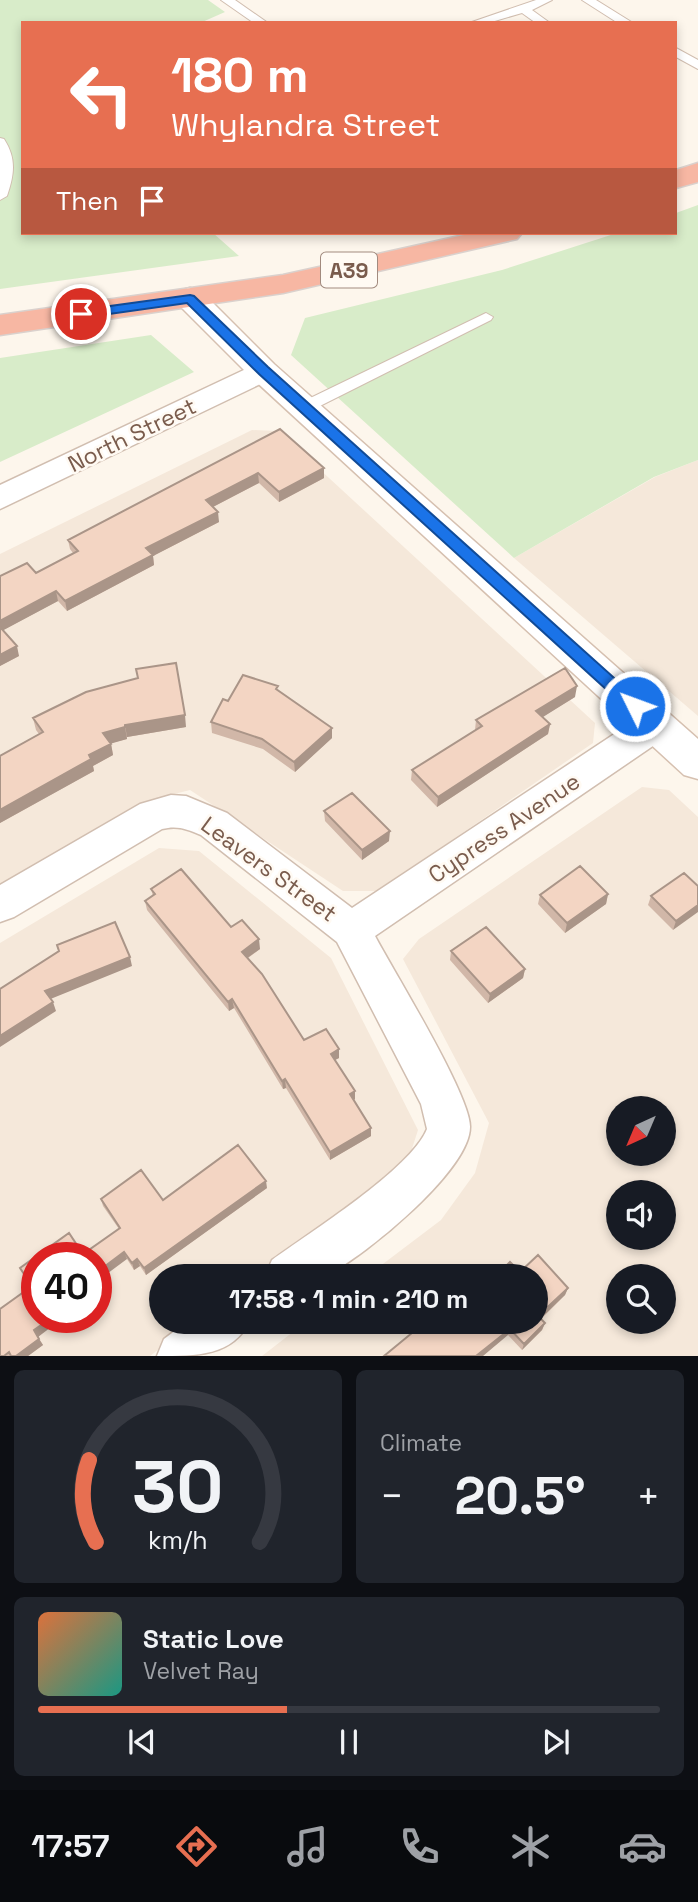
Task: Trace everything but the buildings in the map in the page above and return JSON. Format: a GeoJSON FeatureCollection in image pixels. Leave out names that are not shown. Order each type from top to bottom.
{"type":"FeatureCollection","features":[{"type":"Feature","properties":{"kind":"highway"},"geometry":{"type":"LineString","coordinates":[[677,180],[698,172]]}},
{"type":"Feature","properties":{"kind":"highway","name":"A39"},"geometry":{"type":"LineString","coordinates":[[0,325],[283,284],[499,235]]}},
{"type":"Feature","properties":{"kind":"street"},"geometry":{"type":"LineString","coordinates":[[190,299],[263,370],[698,763]]}},
{"type":"Feature","properties":{"kind":"street","name":"North Street"},"geometry":{"type":"LineString","coordinates":[[0,498],[263,370]]}},
{"type":"Feature","properties":{"kind":"street","name":"Cypress Avenue"},"geometry":{"type":"LineString","coordinates":[[351,930],[656,725]]}},
{"type":"Feature","properties":{"kind":"street","name":"Leavers Street"},"geometry":{"type":"LineString","coordinates":[[0,905],[153,815],[186,811],[215,824],[351,930]]}},
{"type":"Feature","properties":{"kind":"street"},"geometry":{"type":"LineString","coordinates":[[304,1264],[414,1181],[442,1150],[449,1131],[438,1093],[351,930]]}},
{"type":"Feature","properties":{"kind":"street"},"geometry":{"type":"LineString","coordinates":[[181,1356],[210,1334]]}},
{"type":"Feature","properties":{"kind":"lane"},"geometry":{"type":"LineString","coordinates":[[231,3],[250,0]]}},
{"type":"Feature","properties":{"kind":"lane"},"geometry":{"type":"LineString","coordinates":[[482,21],[546,0]]}},
{"type":"Feature","properties":{"kind":"lane"},"geometry":{"type":"LineString","coordinates":[[588,0],[624,21]]}},
{"type":"Feature","properties":{"kind":"lane"},"geometry":{"type":"LineString","coordinates":[[231,3],[259,21]]}},
{"type":"Feature","properties":{"kind":"lane"},"geometry":{"type":"LineString","coordinates":[[524,9],[541,21]]}},
{"type":"Feature","properties":{"kind":"lane"},"geometry":{"type":"LineString","coordinates":[[236,21],[250,15]]}},
{"type":"Feature","properties":{"kind":"lane"},"geometry":{"type":"LineString","coordinates":[[677,53],[698,65]]}},
{"type":"Feature","properties":{"kind":"lane"},"geometry":{"type":"LineString","coordinates":[[0,142],[6,151],[9,173],[0,196]]}},
{"type":"Feature","properties":{"kind":"lane"},"geometry":{"type":"LineString","coordinates":[[304,407],[486,317]]}},
{"type":"Feature","properties":{"kind":"shaded area"},"geometry":{"type":"Polygon","coordinates":[[[252,430],[278,431],[595,723],[593,743],[378,891],[343,891],[190,790],[143,802],[0,886],[0,554],[252,430]]]}},
{"type":"Feature","properties":{"kind":"shaded area"},"geometry":{"type":"Polygon","coordinates":[[[698,460],[698,716],[514,558],[655,477],[698,460]]]}},
{"type":"Feature","properties":{"kind":"shaded area"},"geometry":{"type":"Polygon","coordinates":[[[642,787],[669,790],[698,817],[698,1356],[262,1356],[290,1334],[548,1334],[548,1264],[383,1264],[441,1220],[475,1173],[489,1123],[403,959],[419,939],[642,787]]]}},
{"type":"Feature","properties":{"kind":"shaded area"},"geometry":{"type":"Polygon","coordinates":[[[159,848],[199,851],[331,958],[418,1130],[408,1161],[272,1264],[149,1264],[149,1334],[179,1334],[150,1356],[0,1356],[0,943],[159,848]]]}},
{"type":"Feature","properties":{"kind":"green space"},"geometry":{"type":"Polygon","coordinates":[[[0,0],[208,0],[225,12],[205,21],[21,21],[21,235],[215,235],[239,256],[0,289],[0,0]]]}},
{"type":"Feature","properties":{"kind":"green space"},"geometry":{"type":"Polygon","coordinates":[[[698,205],[698,460],[654,477],[514,558],[291,355],[305,318],[502,270],[611,235],[677,235],[677,213],[698,205]]]}},
{"type":"Feature","properties":{"kind":"green space"},"geometry":{"type":"Polygon","coordinates":[[[151,335],[194,372],[0,462],[0,358],[151,335]]]}},
{"type":"Feature","properties":{"kind":"route"},"geometry":{"type":"LineString","coordinates":[[81,314],[190,299],[263,370],[635,706]]}}]}
